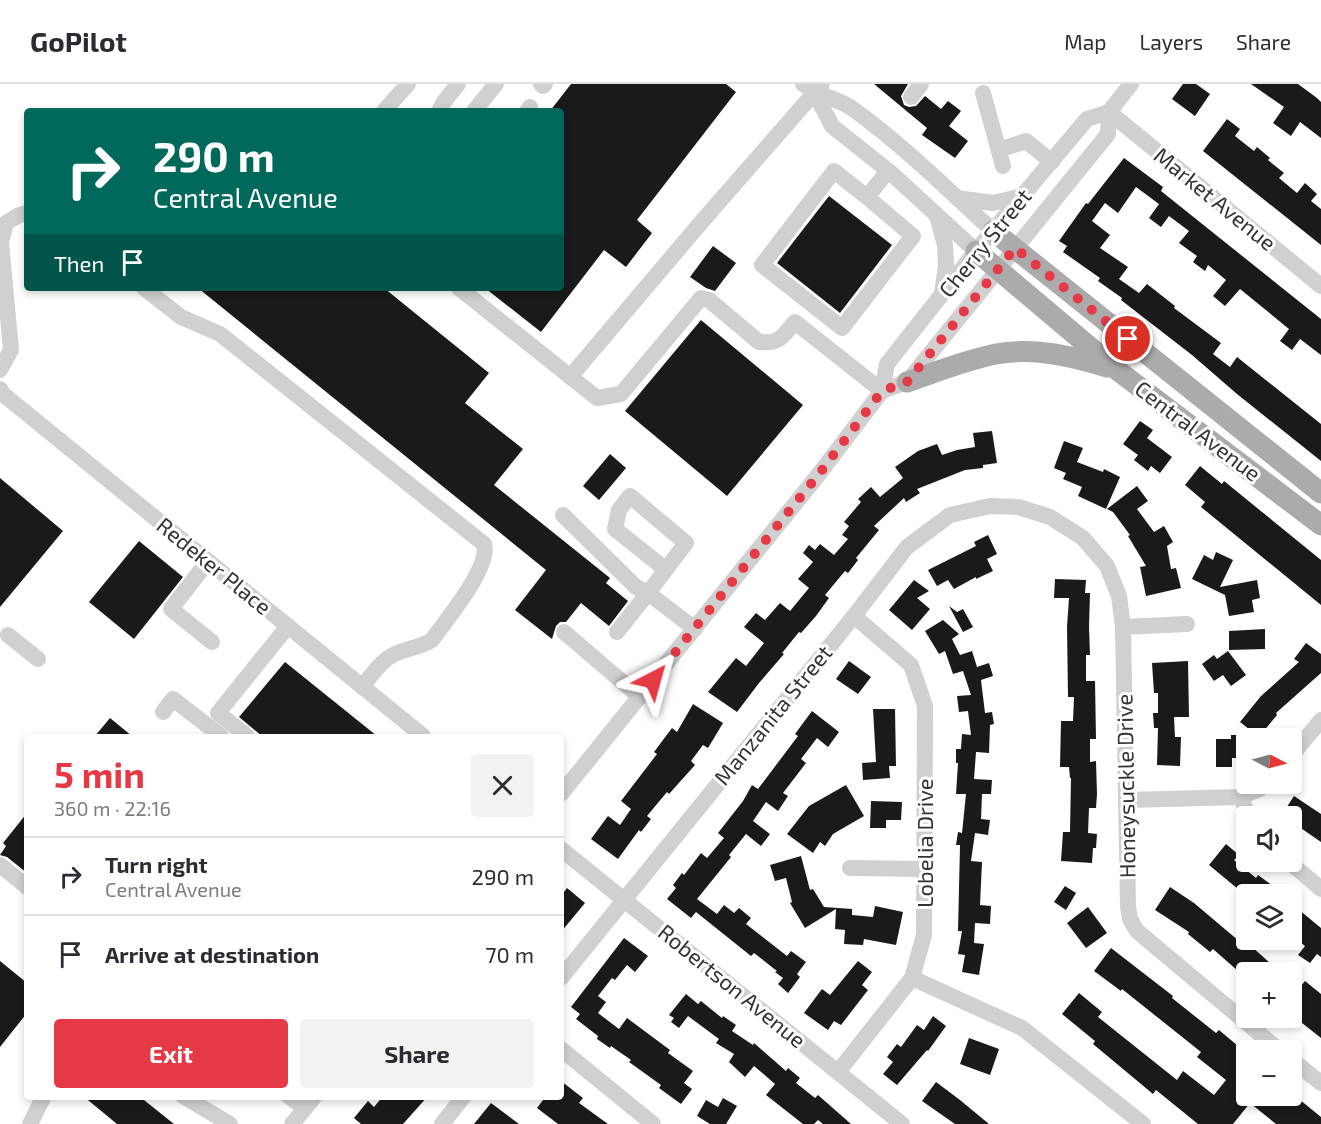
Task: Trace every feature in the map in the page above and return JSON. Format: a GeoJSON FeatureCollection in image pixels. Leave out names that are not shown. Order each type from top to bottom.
{"type":"FeatureCollection","features":[{"type":"Feature","properties":{"kind":"main road","name":"Central Avenue"},"geometry":{"type":"LineString","coordinates":[[993,231],[1321,493]]}},
{"type":"Feature","properties":{"kind":"main road","name":"Central Avenue"},"geometry":{"type":"LineString","coordinates":[[976,251],[1117,370],[1321,525]]}},
{"type":"Feature","properties":{"kind":"main road"},"geometry":{"type":"LineString","coordinates":[[907,382],[997,354],[1036,352],[1080,358],[1117,370]]}},
{"type":"Feature","properties":{"kind":"street"},"geometry":{"type":"LineString","coordinates":[[387,108],[408,84]]}},
{"type":"Feature","properties":{"kind":"street"},"geometry":{"type":"LineString","coordinates":[[440,108],[459,84]]}},
{"type":"Feature","properties":{"kind":"street"},"geometry":{"type":"LineString","coordinates":[[476,108],[496,84]]}},
{"type":"Feature","properties":{"kind":"street","name":"Cherry Street"},"geometry":{"type":"LineString","coordinates":[[564,790],[819,474],[882,391],[886,364],[976,251],[1087,119],[1109,112],[1131,84]]}},
{"type":"Feature","properties":{"kind":"street"},"geometry":{"type":"LineString","coordinates":[[570,377],[813,87]]}},
{"type":"Feature","properties":{"kind":"street","name":"Central Avenue"},"geometry":{"type":"LineString","coordinates":[[813,87],[832,126],[888,171],[976,251]]}},
{"type":"Feature","properties":{"kind":"street","name":"Central Avenue"},"geometry":{"type":"LineString","coordinates":[[813,87],[851,107],[906,152],[993,231]]}},
{"type":"Feature","properties":{"kind":"street"},"geometry":{"type":"LineString","coordinates":[[983,93],[1003,166]]}},
{"type":"Feature","properties":{"kind":"street","name":"Cherry Street"},"geometry":{"type":"LineString","coordinates":[[907,382],[996,269],[1108,134],[1109,112]]}},
{"type":"Feature","properties":{"kind":"street","name":"Market Avenue"},"geometry":{"type":"LineString","coordinates":[[1109,112],[1321,285]]}},
{"type":"Feature","properties":{"kind":"street"},"geometry":{"type":"LineString","coordinates":[[999,150],[1026,141],[1052,162]]}},
{"type":"Feature","properties":{"kind":"street"},"geometry":{"type":"LineString","coordinates":[[834,171],[867,197],[913,236],[842,328],[762,264],[834,171]]}},
{"type":"Feature","properties":{"kind":"street"},"geometry":{"type":"LineString","coordinates":[[867,197],[888,171]]}},
{"type":"Feature","properties":{"kind":"street"},"geometry":{"type":"LineString","coordinates":[[957,198],[993,203],[1023,196]]}},
{"type":"Feature","properties":{"kind":"street"},"geometry":{"type":"LineString","coordinates":[[0,370],[11,350],[1,242],[6,223],[24,214]]}},
{"type":"Feature","properties":{"kind":"street"},"geometry":{"type":"LineString","coordinates":[[936,215],[945,245],[946,265],[941,295]]}},
{"type":"Feature","properties":{"kind":"street"},"geometry":{"type":"LineString","coordinates":[[148,291],[181,317],[220,334],[484,544],[485,557],[473,582],[432,640],[388,657],[362,687]]}},
{"type":"Feature","properties":{"kind":"street"},"geometry":{"type":"LineString","coordinates":[[463,291],[597,398],[621,394],[701,298],[709,300],[759,342],[779,341],[795,322],[882,391],[907,382]]}},
{"type":"Feature","properties":{"kind":"street","name":"Redeker Place"},"geometry":{"type":"LineString","coordinates":[[1,393],[421,734]]}},
{"type":"Feature","properties":{"kind":"street"},"geometry":{"type":"LineString","coordinates":[[617,632],[686,543],[630,496],[619,510],[615,529],[665,569]]}},
{"type":"Feature","properties":{"kind":"street","name":"Manzanita Street"},"geometry":{"type":"LineString","coordinates":[[564,974],[854,616],[907,547],[950,515],[990,506],[1018,507]]}},
{"type":"Feature","properties":{"kind":"street","name":"Honeysuckle Drive"},"geometry":{"type":"LineString","coordinates":[[1018,507],[1050,517],[1083,538],[1107,566],[1119,596],[1123,627],[1130,920],[1137,931],[1267,1040]]}},
{"type":"Feature","properties":{"kind":"street"},"geometry":{"type":"LineString","coordinates":[[563,515],[636,587],[648,593],[695,629]]}},
{"type":"Feature","properties":{"kind":"street"},"geometry":{"type":"LineString","coordinates":[[208,561],[171,609],[212,642]]}},
{"type":"Feature","properties":{"kind":"street","name":"Lobelia Drive"},"geometry":{"type":"LineString","coordinates":[[838,1072],[912,978],[924,935],[925,706],[911,665],[854,616]]}},
{"type":"Feature","properties":{"kind":"street"},"geometry":{"type":"LineString","coordinates":[[1123,627],[1187,624]]}},
{"type":"Feature","properties":{"kind":"street"},"geometry":{"type":"LineString","coordinates":[[244,734],[218,713],[288,626]]}},
{"type":"Feature","properties":{"kind":"street"},"geometry":{"type":"LineString","coordinates":[[564,632],[640,697]]}},
{"type":"Feature","properties":{"kind":"street"},"geometry":{"type":"LineString","coordinates":[[8,635],[38,659]]}},
{"type":"Feature","properties":{"kind":"street"},"geometry":{"type":"LineString","coordinates":[[164,712],[173,699],[218,734]]}},
{"type":"Feature","properties":{"kind":"street"},"geometry":{"type":"LineString","coordinates":[[1302,743],[1321,720]]}},
{"type":"Feature","properties":{"kind":"street"},"geometry":{"type":"LineString","coordinates":[[1126,800],[1241,797],[1248,794]]}},
{"type":"Feature","properties":{"kind":"street"},"geometry":{"type":"LineString","coordinates":[[1241,797],[1244,806]]}},
{"type":"Feature","properties":{"kind":"street","name":"Robertson Avenue"},"geometry":{"type":"LineString","coordinates":[[564,851],[902,1124]]}},
{"type":"Feature","properties":{"kind":"street"},"geometry":{"type":"LineString","coordinates":[[0,865],[24,885]]}},
{"type":"Feature","properties":{"kind":"street"},"geometry":{"type":"LineString","coordinates":[[850,868],[925,869]]}},
{"type":"Feature","properties":{"kind":"street"},"geometry":{"type":"LineString","coordinates":[[1301,872],[1321,889]]}},
{"type":"Feature","properties":{"kind":"street"},"geometry":{"type":"LineString","coordinates":[[912,978],[1022,1028],[1143,1124]]}},
{"type":"Feature","properties":{"kind":"street"},"geometry":{"type":"LineString","coordinates":[[564,1051],[653,1124]]}},
{"type":"Feature","properties":{"kind":"street"},"geometry":{"type":"LineString","coordinates":[[1302,1068],[1316,1079]]}},
{"type":"Feature","properties":{"kind":"street"},"geometry":{"type":"LineString","coordinates":[[30,1124],[42,1100]]}},
{"type":"Feature","properties":{"kind":"street"},"geometry":{"type":"LineString","coordinates":[[190,1100],[230,1124]]}},
{"type":"Feature","properties":{"kind":"street"},"geometry":{"type":"LineString","coordinates":[[442,1124],[461,1100]]}},
{"type":"Feature","properties":{"kind":"street"},"geometry":{"type":"LineString","coordinates":[[292,1124],[310,1102]]}},
{"type":"Feature","properties":{"kind":"building"},"geometry":{"type":"Polygon","coordinates":[[[571,84],[726,84],[736,92],[637,220],[652,233],[626,267],[604,250],[541,332],[489,291],[564,291],[564,108],[552,108],[571,84]]]}},
{"type":"Feature","properties":{"kind":"building"},"geometry":{"type":"Polygon","coordinates":[[[874,84],[908,84],[901,96],[904,105],[909,107],[916,106],[925,96],[941,109],[948,101],[961,111],[949,126],[968,141],[955,158],[922,135],[927,128],[874,84]]]}},
{"type":"Feature","properties":{"kind":"building"},"geometry":{"type":"Polygon","coordinates":[[[1183,84],[1196,84],[1210,94],[1195,116],[1172,99],[1183,84]]]}},
{"type":"Feature","properties":{"kind":"building"},"geometry":{"type":"Polygon","coordinates":[[[1251,84],[1298,84],[1317,98],[1321,102],[1321,138],[1300,122],[1291,136],[1273,123],[1284,107],[1251,84]]]}},
{"type":"Feature","properties":{"kind":"building"},"geometry":{"type":"Polygon","coordinates":[[[1227,119],[1240,129],[1235,136],[1254,151],[1257,147],[1270,158],[1268,160],[1284,173],[1279,178],[1297,193],[1305,183],[1317,194],[1311,201],[1321,209],[1321,245],[1203,151],[1227,119]]]}},
{"type":"Feature","properties":{"kind":"building"},"geometry":{"type":"Polygon","coordinates":[[[1124,158],[1163,187],[1161,191],[1321,319],[1321,355],[1300,339],[1292,350],[1280,341],[1289,329],[1240,289],[1225,306],[1213,296],[1226,280],[1208,265],[1205,271],[1193,262],[1197,256],[1179,243],[1189,231],[1169,216],[1161,227],[1149,218],[1159,204],[1136,187],[1118,213],[1105,203],[1092,221],[1110,235],[1100,248],[1128,267],[1119,279],[1139,293],[1147,284],[1175,306],[1174,308],[1221,343],[1213,354],[1230,367],[1237,357],[1321,424],[1321,461],[1121,300],[1122,298],[1098,281],[1100,278],[1063,252],[1067,246],[1059,241],[1086,203],[1088,204],[1124,158]]]}},
{"type":"Feature","properties":{"kind":"building"},"geometry":{"type":"Polygon","coordinates":[[[829,196],[892,245],[840,313],[777,263],[829,196]]]}},
{"type":"Feature","properties":{"kind":"building"},"geometry":{"type":"Polygon","coordinates":[[[713,246],[736,263],[715,291],[690,277],[713,246]]]}},
{"type":"Feature","properties":{"kind":"building"},"geometry":{"type":"Polygon","coordinates":[[[202,291],[388,291],[489,373],[465,403],[523,449],[494,485],[610,578],[606,583],[628,601],[609,626],[581,603],[566,622],[560,622],[556,626],[552,639],[515,610],[546,570],[202,291]]]}},
{"type":"Feature","properties":{"kind":"building"},"geometry":{"type":"Polygon","coordinates":[[[701,320],[803,405],[727,496],[625,411],[701,320]]]}},
{"type":"Feature","properties":{"kind":"building"},"geometry":{"type":"Polygon","coordinates":[[[1140,421],[1153,430],[1147,438],[1172,457],[1160,473],[1151,466],[1148,471],[1134,460],[1138,455],[1123,444],[1140,421]]]}},
{"type":"Feature","properties":{"kind":"building"},"geometry":{"type":"Polygon","coordinates":[[[992,431],[997,463],[983,465],[983,468],[965,470],[917,489],[920,493],[906,502],[904,498],[874,526],[879,530],[856,558],[858,560],[848,573],[845,571],[825,595],[829,598],[816,616],[801,633],[799,632],[737,712],[708,692],[736,658],[746,666],[764,643],[744,627],[756,613],[765,620],[780,603],[790,611],[809,588],[798,579],[813,562],[803,553],[809,545],[815,550],[820,544],[834,555],[848,539],[842,535],[849,526],[844,522],[861,502],[858,499],[871,487],[880,497],[903,478],[895,467],[918,451],[937,444],[942,455],[975,447],[973,433],[992,431]]]}},
{"type":"Feature","properties":{"kind":"building"},"geometry":{"type":"Polygon","coordinates":[[[1064,441],[1083,448],[1077,462],[1103,472],[1104,469],[1120,477],[1106,509],[1078,496],[1082,487],[1063,479],[1066,473],[1054,468],[1064,441]]]}},
{"type":"Feature","properties":{"kind":"building"},"geometry":{"type":"Polygon","coordinates":[[[610,454],[626,468],[599,500],[583,486],[610,454]]]}},
{"type":"Feature","properties":{"kind":"building"},"geometry":{"type":"Polygon","coordinates":[[[1200,466],[1222,484],[1224,481],[1321,560],[1321,605],[1201,507],[1205,502],[1185,485],[1200,466]]]}},
{"type":"Feature","properties":{"kind":"building"},"geometry":{"type":"Polygon","coordinates":[[[0,478],[63,531],[0,607],[0,478]]]}},
{"type":"Feature","properties":{"kind":"building"},"geometry":{"type":"Polygon","coordinates":[[[1137,486],[1148,501],[1137,509],[1154,532],[1164,526],[1173,542],[1167,546],[1171,569],[1176,568],[1181,588],[1146,596],[1140,567],[1146,566],[1128,536],[1130,535],[1113,512],[1107,509],[1137,486]]]}},
{"type":"Feature","properties":{"kind":"building"},"geometry":{"type":"Polygon","coordinates":[[[988,535],[997,554],[987,559],[993,571],[954,589],[948,580],[937,586],[928,570],[976,546],[974,542],[988,535]]]}},
{"type":"Feature","properties":{"kind":"building"},"geometry":{"type":"Polygon","coordinates":[[[139,541],[183,577],[134,639],[89,602],[139,541]]]}},
{"type":"Feature","properties":{"kind":"building"},"geometry":{"type":"Polygon","coordinates":[[[1216,552],[1233,560],[1220,587],[1257,580],[1260,598],[1252,600],[1254,612],[1229,616],[1225,595],[1192,579],[1204,555],[1213,560],[1216,552]]]}},
{"type":"Feature","properties":{"kind":"building"},"geometry":{"type":"Polygon","coordinates":[[[1055,579],[1086,580],[1085,593],[1090,593],[1090,655],[1086,655],[1086,681],[1095,681],[1096,739],[1090,739],[1090,762],[1096,761],[1097,794],[1096,808],[1089,808],[1088,833],[1097,834],[1092,863],[1061,861],[1063,832],[1070,832],[1071,778],[1069,767],[1060,767],[1061,721],[1073,721],[1074,697],[1068,697],[1069,598],[1054,598],[1055,579]]]}},
{"type":"Feature","properties":{"kind":"building"},"geometry":{"type":"Polygon","coordinates":[[[914,580],[929,591],[917,598],[930,609],[912,630],[889,610],[914,580]]]}},
{"type":"Feature","properties":{"kind":"building"},"geometry":{"type":"Polygon","coordinates":[[[949,606],[957,612],[963,609],[973,627],[963,632],[949,606]]]}},
{"type":"Feature","properties":{"kind":"building"},"geometry":{"type":"Polygon","coordinates":[[[943,620],[959,634],[952,639],[960,655],[972,651],[977,667],[989,663],[993,676],[981,680],[985,713],[992,712],[994,724],[990,725],[989,753],[976,752],[974,779],[992,780],[991,794],[982,794],[981,819],[990,820],[988,835],[975,833],[971,861],[982,862],[980,905],[991,906],[990,924],[975,923],[974,943],[984,944],[979,975],[962,972],[965,955],[958,954],[962,931],[958,931],[960,845],[956,845],[958,832],[962,833],[966,794],[956,794],[958,763],[956,763],[956,749],[961,749],[962,734],[971,735],[968,711],[959,712],[957,696],[971,695],[963,671],[953,674],[945,651],[939,654],[925,631],[943,620]]]}},
{"type":"Feature","properties":{"kind":"building"},"geometry":{"type":"Polygon","coordinates":[[[1265,629],[1265,649],[1229,650],[1229,631],[1265,629]]]}},
{"type":"Feature","properties":{"kind":"building"},"geometry":{"type":"Polygon","coordinates":[[[1306,643],[1321,654],[1321,673],[1276,713],[1277,715],[1266,728],[1248,728],[1240,722],[1261,696],[1299,662],[1294,659],[1306,643]]]}},
{"type":"Feature","properties":{"kind":"building"},"geometry":{"type":"Polygon","coordinates":[[[1228,651],[1246,675],[1231,686],[1223,675],[1214,681],[1202,664],[1214,655],[1217,659],[1228,651]]]}},
{"type":"Feature","properties":{"kind":"building"},"geometry":{"type":"Polygon","coordinates":[[[849,661],[871,677],[858,694],[836,679],[849,661]]]}},
{"type":"Feature","properties":{"kind":"building"},"geometry":{"type":"Polygon","coordinates":[[[1188,661],[1189,717],[1174,717],[1175,737],[1181,737],[1180,766],[1157,765],[1158,728],[1154,728],[1153,713],[1158,713],[1158,693],[1154,693],[1152,663],[1188,661]]]}},
{"type":"Feature","properties":{"kind":"building"},"geometry":{"type":"Polygon","coordinates":[[[285,662],[375,734],[260,734],[239,717],[285,662]]]}},
{"type":"Feature","properties":{"kind":"building"},"geometry":{"type":"Polygon","coordinates":[[[693,704],[723,723],[708,748],[703,745],[691,761],[695,765],[669,794],[667,792],[647,816],[651,819],[641,832],[639,830],[618,859],[591,839],[608,816],[620,825],[631,809],[621,801],[657,754],[654,752],[672,728],[677,732],[693,704]]]}},
{"type":"Feature","properties":{"kind":"building"},"geometry":{"type":"Polygon","coordinates":[[[873,709],[895,709],[896,766],[889,766],[890,778],[863,780],[862,763],[876,762],[873,709]]]}},
{"type":"Feature","properties":{"kind":"building"},"geometry":{"type":"Polygon","coordinates":[[[812,711],[839,732],[828,747],[817,738],[801,759],[806,763],[783,793],[788,796],[778,811],[766,802],[753,821],[770,834],[761,846],[746,834],[729,855],[731,857],[697,899],[717,914],[724,905],[734,913],[739,908],[751,918],[746,924],[787,956],[791,951],[806,962],[797,974],[800,977],[788,993],[778,984],[783,978],[754,953],[751,956],[696,912],[691,918],[667,899],[676,888],[673,885],[682,873],[684,875],[701,853],[707,858],[724,838],[718,833],[743,801],[752,785],[758,789],[798,736],[795,734],[812,711]]]}},
{"type":"Feature","properties":{"kind":"building"},"geometry":{"type":"Polygon","coordinates":[[[110,718],[130,734],[97,734],[110,718]]]}},
{"type":"Feature","properties":{"kind":"building"},"geometry":{"type":"Polygon","coordinates":[[[1231,735],[1236,735],[1236,758],[1232,758],[1232,767],[1216,767],[1216,739],[1231,739],[1231,735]]]}},
{"type":"Feature","properties":{"kind":"building"},"geometry":{"type":"Polygon","coordinates":[[[846,785],[864,816],[833,834],[825,846],[820,842],[813,853],[787,834],[809,806],[846,785]]]}},
{"type":"Feature","properties":{"kind":"building"},"geometry":{"type":"Polygon","coordinates":[[[1294,796],[1321,814],[1321,842],[1302,829],[1302,806],[1288,806],[1294,796]]]}},
{"type":"Feature","properties":{"kind":"building"},"geometry":{"type":"Polygon","coordinates":[[[871,801],[902,802],[901,820],[886,820],[886,828],[870,828],[871,801]]]}},
{"type":"Feature","properties":{"kind":"building"},"geometry":{"type":"Polygon","coordinates":[[[24,817],[24,871],[7,857],[0,855],[6,846],[3,843],[24,817]]]}},
{"type":"Feature","properties":{"kind":"building"},"geometry":{"type":"Polygon","coordinates":[[[1226,844],[1236,852],[1234,860],[1236,872],[1249,872],[1256,878],[1258,875],[1270,884],[1236,884],[1236,887],[1209,865],[1226,844]]]}},
{"type":"Feature","properties":{"kind":"building"},"geometry":{"type":"Polygon","coordinates":[[[801,856],[810,890],[813,889],[824,907],[852,909],[852,915],[873,917],[875,906],[903,912],[896,945],[864,939],[863,945],[844,944],[845,930],[835,929],[836,909],[805,928],[790,903],[792,902],[786,878],[775,881],[770,865],[801,856]]]}},
{"type":"Feature","properties":{"kind":"building"},"geometry":{"type":"Polygon","coordinates":[[[1065,886],[1076,893],[1066,910],[1054,902],[1065,886]]]}},
{"type":"Feature","properties":{"kind":"building"},"geometry":{"type":"Polygon","coordinates":[[[1170,887],[1194,903],[1236,938],[1236,950],[1255,950],[1269,962],[1236,962],[1236,969],[1213,949],[1210,952],[1188,934],[1189,932],[1155,910],[1170,887]]]}},
{"type":"Feature","properties":{"kind":"building"},"geometry":{"type":"Polygon","coordinates":[[[567,888],[585,903],[564,928],[564,892],[567,888]]]}},
{"type":"Feature","properties":{"kind":"building"},"geometry":{"type":"Polygon","coordinates":[[[1088,907],[1107,933],[1086,948],[1067,923],[1088,907]]]}},
{"type":"Feature","properties":{"kind":"building"},"geometry":{"type":"Polygon","coordinates":[[[1302,912],[1321,928],[1321,957],[1317,954],[1310,963],[1298,955],[1305,946],[1302,944],[1302,912]]]}},
{"type":"Feature","properties":{"kind":"building"},"geometry":{"type":"Polygon","coordinates":[[[624,938],[648,956],[635,972],[627,965],[615,980],[612,978],[598,996],[606,1002],[598,1013],[619,1029],[627,1018],[670,1050],[668,1053],[693,1071],[684,1083],[692,1089],[681,1104],[659,1088],[661,1085],[629,1062],[631,1060],[597,1039],[598,1036],[576,1019],[580,1014],[571,1007],[624,938]]]}},
{"type":"Feature","properties":{"kind":"building"},"geometry":{"type":"Polygon","coordinates":[[[1111,948],[1216,1033],[1219,1030],[1236,1044],[1236,1106],[1248,1106],[1233,1124],[1198,1124],[1156,1090],[1153,1094],[1093,1044],[1095,1041],[1062,1014],[1079,993],[1102,1012],[1098,1017],[1177,1080],[1183,1071],[1214,1095],[1226,1080],[1197,1057],[1201,1052],[1122,989],[1121,991],[1094,971],[1111,948]]]}},
{"type":"Feature","properties":{"kind":"building"},"geometry":{"type":"Polygon","coordinates":[[[0,961],[24,981],[24,1017],[0,1047],[0,961]]]}},
{"type":"Feature","properties":{"kind":"building"},"geometry":{"type":"Polygon","coordinates":[[[858,961],[872,972],[862,985],[868,990],[841,1025],[834,1021],[828,1030],[804,1013],[822,989],[830,995],[858,961]]]}},
{"type":"Feature","properties":{"kind":"building"},"geometry":{"type":"Polygon","coordinates":[[[1305,981],[1321,994],[1321,1038],[1302,1023],[1302,985],[1305,981]]]}},
{"type":"Feature","properties":{"kind":"building"},"geometry":{"type":"Polygon","coordinates":[[[686,994],[698,1004],[701,1001],[722,1018],[723,1016],[736,1025],[732,1031],[753,1045],[754,1043],[786,1071],[788,1068],[800,1078],[796,1083],[815,1098],[818,1095],[851,1124],[823,1124],[818,1120],[814,1124],[803,1124],[766,1095],[775,1084],[754,1066],[745,1077],[729,1062],[734,1054],[716,1043],[719,1039],[688,1016],[679,1028],[671,1022],[674,1018],[669,1015],[686,994]]]}},
{"type":"Feature","properties":{"kind":"building"},"geometry":{"type":"Polygon","coordinates":[[[933,1016],[946,1026],[928,1051],[897,1085],[883,1074],[893,1062],[887,1057],[897,1044],[901,1047],[917,1025],[924,1030],[933,1016]]]}},
{"type":"Feature","properties":{"kind":"building"},"geometry":{"type":"Polygon","coordinates":[[[969,1038],[999,1049],[990,1075],[960,1064],[969,1038]]]}},
{"type":"Feature","properties":{"kind":"building"},"geometry":{"type":"Polygon","coordinates":[[[936,1082],[989,1124],[955,1124],[922,1101],[936,1082]]]}},
{"type":"Feature","properties":{"kind":"building"},"geometry":{"type":"Polygon","coordinates":[[[564,1083],[583,1098],[579,1103],[608,1124],[558,1124],[537,1108],[543,1100],[564,1100],[564,1083]]]}},
{"type":"Feature","properties":{"kind":"building"},"geometry":{"type":"Polygon","coordinates":[[[723,1098],[737,1106],[726,1124],[710,1124],[697,1116],[706,1100],[718,1107],[723,1098]]]}},
{"type":"Feature","properties":{"kind":"building"},"geometry":{"type":"Polygon","coordinates":[[[88,1100],[144,1100],[174,1124],[117,1124],[88,1100]]]}},
{"type":"Feature","properties":{"kind":"building"},"geometry":{"type":"Polygon","coordinates":[[[380,1100],[424,1100],[403,1124],[361,1124],[354,1118],[368,1101],[374,1107],[380,1100]]]}},
{"type":"Feature","properties":{"kind":"building"},"geometry":{"type":"Polygon","coordinates":[[[1302,1102],[1321,1117],[1321,1124],[1276,1124],[1254,1106],[1302,1106],[1302,1102]]]}},
{"type":"Feature","properties":{"kind":"building"},"geometry":{"type":"Polygon","coordinates":[[[491,1103],[519,1124],[474,1124],[491,1103]]]}},
{"type":"Feature","properties":{"kind":"route"},"geometry":{"type":"LineString","coordinates":[[653,680],[819,474],[882,391],[907,382],[1015,248],[1128,339]]}}]}
